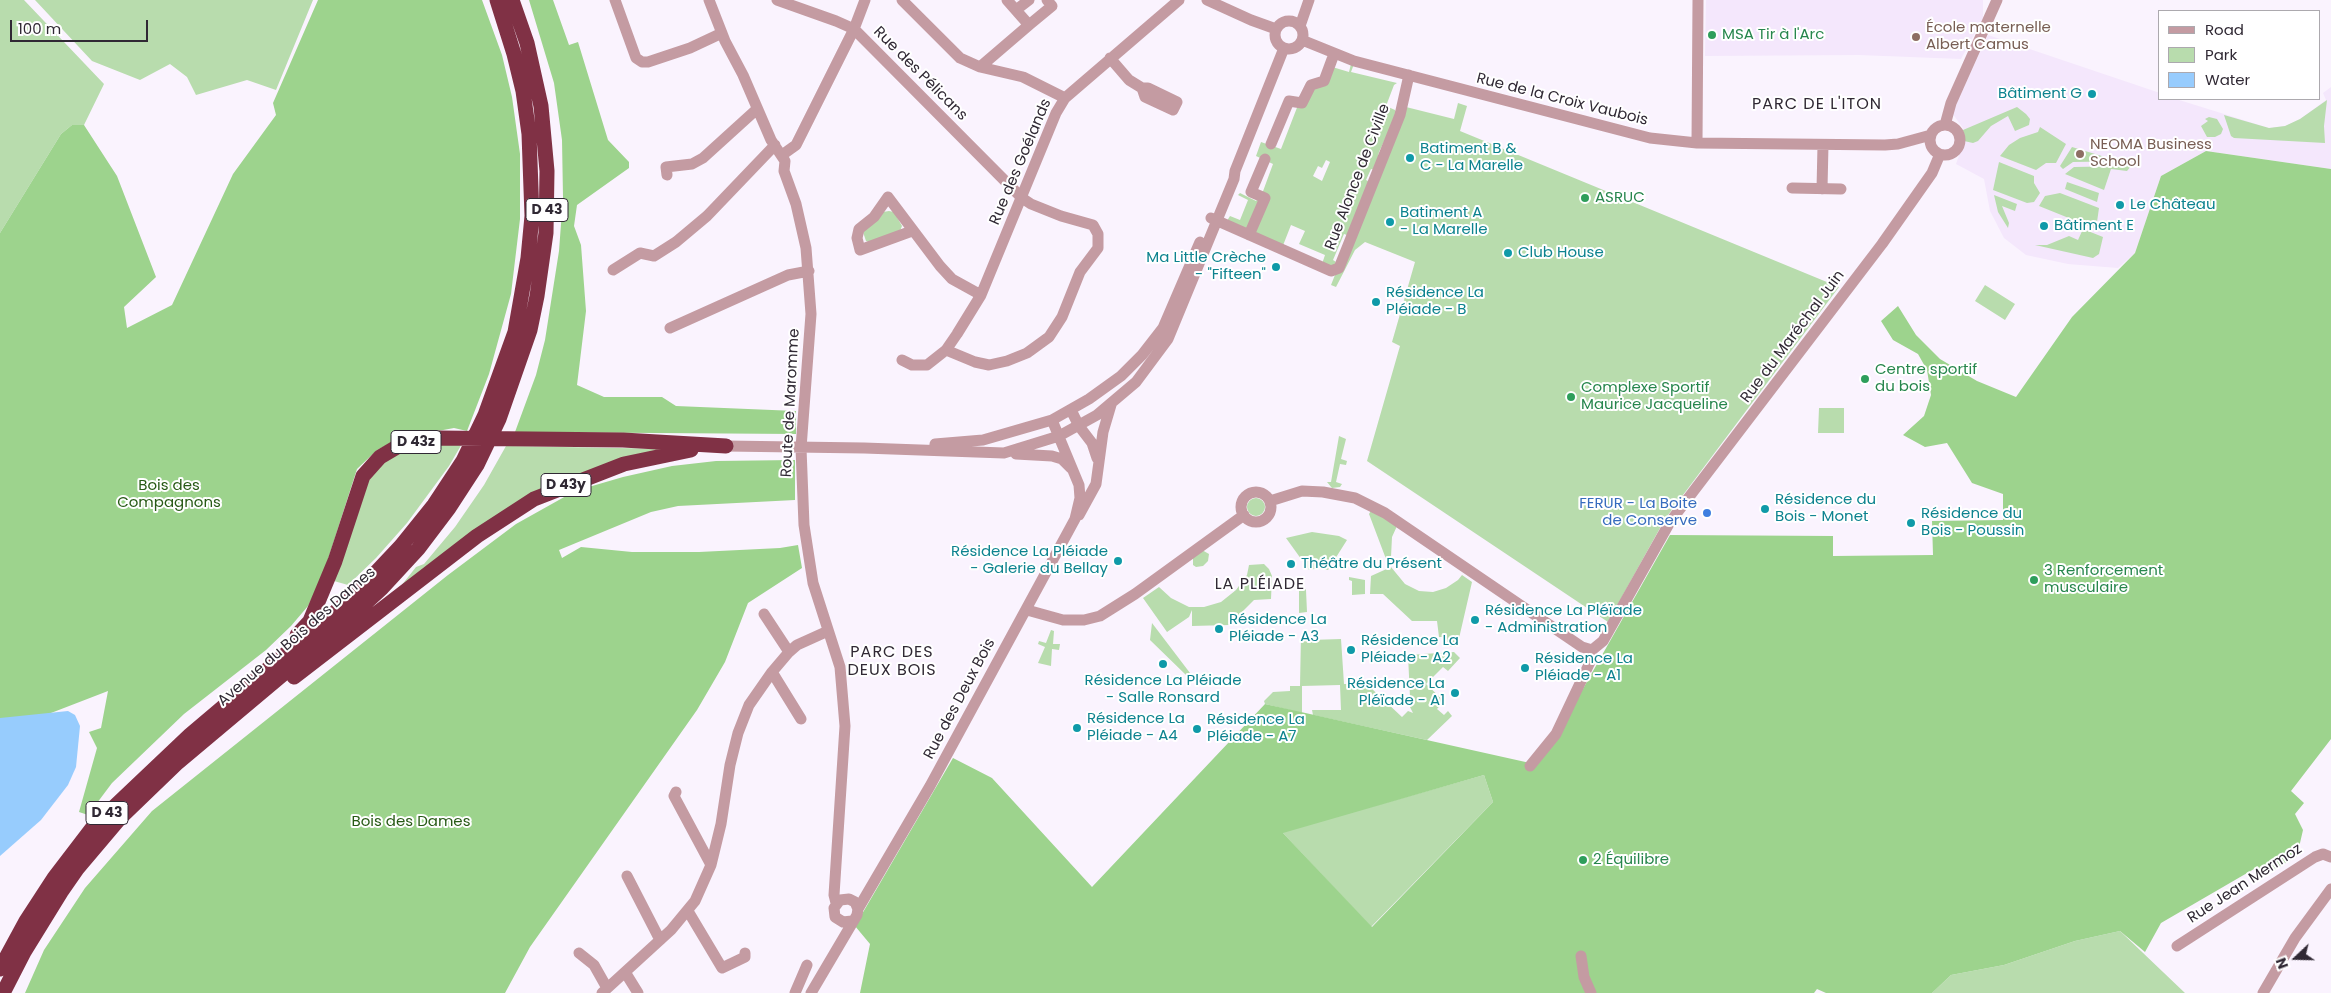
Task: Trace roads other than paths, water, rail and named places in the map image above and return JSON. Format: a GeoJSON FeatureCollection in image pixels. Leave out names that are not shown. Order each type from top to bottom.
{"type":"FeatureCollection","features":[{"type":"Feature","properties":{"kind":"highway","name":"Avenue du Bois des Dames"},"geometry":{"type":"LineString","coordinates":[[492,417],[515,332],[528,258],[532,216],[530,143],[523,91],[514,54],[497,0]]}},
{"type":"Feature","properties":{"kind":"highway","name":"Avenue du Bois des Dames"},"geometry":{"type":"LineString","coordinates":[[3,993],[41,924],[78,869],[121,817],[250,694],[382,588],[418,550],[449,508],[492,417],[516,375],[537,296],[544,248],[547,202],[545,145],[541,106],[526,43],[512,0]]}},
{"type":"Feature","properties":{"kind":"highway","name":"D 43z"},"geometry":{"type":"LineString","coordinates":[[250,694],[310,621],[335,561],[363,476],[380,457],[402,444],[438,438],[623,440],[726,446]]}},
{"type":"Feature","properties":{"kind":"highway","name":"D 43y"},"geometry":{"type":"LineString","coordinates":[[250,694],[278,689],[504,516],[543,495],[624,464],[680,452],[726,446]]}},
{"type":"Feature","properties":{"kind":"highway","name":"Avenue du Bois des Dames"},"geometry":{"type":"LineString","coordinates":[[0,969],[26,921],[54,878],[93,827],[190,735],[250,694]]}},
{"type":"Feature","properties":{"kind":"street"},"geometry":{"type":"LineString","coordinates":[[615,0],[636,58],[642,62],[648,62],[690,48],[722,33]]}},
{"type":"Feature","properties":{"kind":"street","name":"Route de Maromme"},"geometry":{"type":"LineString","coordinates":[[709,0],[757,109],[785,161],[784,171],[796,204],[809,271],[811,314],[801,448],[802,491],[808,556],[813,584],[840,667],[845,726],[836,884],[848,902]]}},
{"type":"Feature","properties":{"kind":"street","name":"Rue des Pélicans"},"geometry":{"type":"LineString","coordinates":[[777,0],[836,21],[854,30],[1022,198],[1031,204],[1061,216],[1093,224],[1098,234],[1098,248],[1080,272],[1062,317],[1049,337],[1027,353],[1007,361],[989,365],[974,362],[946,350]]}},
{"type":"Feature","properties":{"kind":"street"},"geometry":{"type":"LineString","coordinates":[[613,270],[640,252],[654,256],[676,242],[778,150],[796,145],[854,30],[865,0]]}},
{"type":"Feature","properties":{"kind":"street"},"geometry":{"type":"LineString","coordinates":[[902,0],[960,58],[980,67],[1023,77],[1065,98]]}},
{"type":"Feature","properties":{"kind":"street"},"geometry":{"type":"LineString","coordinates":[[1007,0],[1029,25]]}},
{"type":"Feature","properties":{"kind":"street"},"geometry":{"type":"LineString","coordinates":[[1016,10],[1029,0]]}},
{"type":"Feature","properties":{"kind":"street"},"geometry":{"type":"LineString","coordinates":[[980,67],[1052,6],[1047,0]]}},
{"type":"Feature","properties":{"kind":"street","name":"Rue des Goélands"},"geometry":{"type":"LineString","coordinates":[[902,360],[912,365],[927,365],[946,350],[980,295],[1056,113],[1065,98],[1180,0]]}},
{"type":"Feature","properties":{"kind":"street"},"geometry":{"type":"LineString","coordinates":[[1207,0],[1250,20],[1276,29]]}},
{"type":"Feature","properties":{"kind":"street"},"geometry":{"type":"LineString","coordinates":[[1697,143],[1698,0]]}},
{"type":"Feature","properties":{"kind":"street"},"geometry":{"type":"LineString","coordinates":[[1945,125],[1951,103],[1997,0]]}},
{"type":"Feature","properties":{"kind":"street"},"geometry":{"type":"LineString","coordinates":[[1296,24],[1307,4]]}},
{"type":"Feature","properties":{"kind":"street"},"geometry":{"type":"LineString","coordinates":[[1285,21],[1296,24],[1303,32],[1302,40],[1296,47],[1284,48],[1280,46],[1275,39],[1276,29],[1285,21]]}},
{"type":"Feature","properties":{"kind":"street","name":"Rue de la Croix Vaubois"},"geometry":{"type":"LineString","coordinates":[[1302,40],[1334,54],[1650,138],[1697,143],[1898,144],[1931,135]]}},
{"type":"Feature","properties":{"kind":"street"},"geometry":{"type":"LineString","coordinates":[[864,448],[983,440],[1052,420],[1089,399],[1121,376],[1142,355],[1163,328],[1216,221],[1224,182],[1235,171],[1284,48]]}},
{"type":"Feature","properties":{"kind":"street"},"geometry":{"type":"LineString","coordinates":[[1271,144],[1289,101],[1302,103],[1311,84],[1324,81],[1334,54]]}},
{"type":"Feature","properties":{"kind":"street"},"geometry":{"type":"LineString","coordinates":[[1110,58],[1129,80],[1142,88]]}},
{"type":"Feature","properties":{"kind":"street","name":"Rue Alonce de Civille"},"geometry":{"type":"LineString","coordinates":[[1216,221],[1331,271],[1339,268],[1400,115],[1409,75]]}},
{"type":"Feature","properties":{"kind":"street"},"geometry":{"type":"LineString","coordinates":[[667,175],[666,167],[692,164],[703,158],[757,109]]}},
{"type":"Feature","properties":{"kind":"street"},"geometry":{"type":"LineString","coordinates":[[1945,125],[1957,131],[1959,143],[1953,152],[1940,154],[1931,145],[1931,135],[1937,127],[1945,125]]}},
{"type":"Feature","properties":{"kind":"street"},"geometry":{"type":"LineString","coordinates":[[1822,189],[1823,144]]}},
{"type":"Feature","properties":{"kind":"street","name":"Rue du Maréchal Juin"},"geometry":{"type":"LineString","coordinates":[[1530,766],[1556,734],[1591,660],[1592,650],[1603,641],[1670,522],[1882,244],[1932,173],[1940,154]]}},
{"type":"Feature","properties":{"kind":"street"},"geometry":{"type":"LineString","coordinates":[[1249,235],[1265,198],[1251,192],[1265,158]]}},
{"type":"Feature","properties":{"kind":"street"},"geometry":{"type":"LineString","coordinates":[[1792,188],[1841,189]]}},
{"type":"Feature","properties":{"kind":"street"},"geometry":{"type":"LineString","coordinates":[[912,231],[860,250],[857,238],[859,229],[874,217],[888,197],[912,231],[952,279],[980,295]]}},
{"type":"Feature","properties":{"kind":"street","name":"D 43y"},"geometry":{"type":"LineString","coordinates":[[726,446],[864,448],[1004,454],[1059,436],[1079,426],[1111,405],[1149,367],[1174,327],[1216,221]]}},
{"type":"Feature","properties":{"kind":"street"},"geometry":{"type":"LineString","coordinates":[[670,328],[788,275],[809,271]]}},
{"type":"Feature","properties":{"kind":"street","name":"Rue des Deux Bois"},"geometry":{"type":"LineString","coordinates":[[848,902],[868,891],[930,786],[1027,610],[1074,520],[1082,511],[1093,490],[1103,432],[1111,405]]}},
{"type":"Feature","properties":{"kind":"street","name":"Rue des Deux Bois"},"geometry":{"type":"LineString","coordinates":[[1071,410],[1079,426],[1092,443],[1098,464]]}},
{"type":"Feature","properties":{"kind":"street","name":"Rue des Deux Bois"},"geometry":{"type":"LineString","coordinates":[[1052,420],[1074,471],[1080,492],[1074,520]]}},
{"type":"Feature","properties":{"kind":"street"},"geometry":{"type":"LineString","coordinates":[[1004,454],[1052,456],[1062,459],[1074,471]]}},
{"type":"Feature","properties":{"kind":"street"},"geometry":{"type":"LineString","coordinates":[[1270,500],[1290,493],[1302,492],[1330,493],[1355,498],[1385,513],[1582,647],[1592,650]]}},
{"type":"Feature","properties":{"kind":"street"},"geometry":{"type":"LineString","coordinates":[[1249,494],[1263,494],[1270,500],[1270,514],[1263,520],[1255,522],[1244,515],[1242,511],[1242,501],[1249,494]]}},
{"type":"Feature","properties":{"kind":"street"},"geometry":{"type":"LineString","coordinates":[[1027,610],[1062,620],[1084,620],[1100,616],[1147,586],[1244,515]]}},
{"type":"Feature","properties":{"kind":"street"},"geometry":{"type":"LineString","coordinates":[[764,614],[789,652]]}},
{"type":"Feature","properties":{"kind":"street"},"geometry":{"type":"LineString","coordinates":[[579,954],[594,965],[605,991],[660,940],[695,901],[711,864],[721,824],[730,765],[738,733],[749,705],[772,672],[789,652],[797,645],[828,631]]}},
{"type":"Feature","properties":{"kind":"street"},"geometry":{"type":"LineString","coordinates":[[772,672],[801,720]]}},
{"type":"Feature","properties":{"kind":"street"},"geometry":{"type":"LineString","coordinates":[[676,792],[674,796],[711,864]]}},
{"type":"Feature","properties":{"kind":"street","name":"Rue Jean Mermoz"},"geometry":{"type":"LineString","coordinates":[[2177,946],[2315,857],[2323,854],[2331,857]]}},
{"type":"Feature","properties":{"kind":"street"},"geometry":{"type":"LineString","coordinates":[[627,876],[660,940]]}},
{"type":"Feature","properties":{"kind":"street"},"geometry":{"type":"LineString","coordinates":[[2263,993],[2295,938],[2331,889]]}},
{"type":"Feature","properties":{"kind":"street"},"geometry":{"type":"LineString","coordinates":[[811,993],[857,915],[848,902],[834,911],[838,929],[830,958]]}},
{"type":"Feature","properties":{"kind":"street"},"geometry":{"type":"LineString","coordinates":[[688,910],[722,968],[745,957],[745,952]]}},
{"type":"Feature","properties":{"kind":"street"},"geometry":{"type":"LineString","coordinates":[[837,919],[846,923],[852,921]]}},
{"type":"Feature","properties":{"kind":"street"},"geometry":{"type":"LineString","coordinates":[[1581,956],[1584,977],[1591,993]]}},
{"type":"Feature","properties":{"kind":"street"},"geometry":{"type":"LineString","coordinates":[[795,993],[807,965]]}},
{"type":"Feature","properties":{"kind":"street"},"geometry":{"type":"LineString","coordinates":[[625,972],[638,993]]}},
{"type":"Feature","properties":{"kind":"water"},"geometry":{"type":"Polygon","coordinates":[[[68,711],[75,715],[80,726],[76,767],[68,785],[41,820],[0,856],[0,718],[68,711]]]}},
{"type":"Feature","properties":{"kind":"place","name":"MSA Tir à l'Arc"},"geometry":{"type":"Point","coordinates":[1712,35]}},
{"type":"Feature","properties":{"kind":"place","name":"École maternelle Albert Camus"},"geometry":{"type":"Point","coordinates":[1916,37]}},
{"type":"Feature","properties":{"kind":"place","name":"Bâtiment G"},"geometry":{"type":"Point","coordinates":[2092,94]}},
{"type":"Feature","properties":{"kind":"place","name":"NEOMA Business School"},"geometry":{"type":"Point","coordinates":[2080,154]}},
{"type":"Feature","properties":{"kind":"place","name":"Batiment B & C - La Marelle"},"geometry":{"type":"Point","coordinates":[1410,158]}},
{"type":"Feature","properties":{"kind":"place","name":"ASRUC"},"geometry":{"type":"Point","coordinates":[1585,198]}},
{"type":"Feature","properties":{"kind":"place","name":"Le Château"},"geometry":{"type":"Point","coordinates":[2120,205]}},
{"type":"Feature","properties":{"kind":"place","name":"Batiment A - La Marelle"},"geometry":{"type":"Point","coordinates":[1390,222]}},
{"type":"Feature","properties":{"kind":"place","name":"Bâtiment E"},"geometry":{"type":"Point","coordinates":[2044,226]}},
{"type":"Feature","properties":{"kind":"place","name":"Club House"},"geometry":{"type":"Point","coordinates":[1508,253]}},
{"type":"Feature","properties":{"kind":"place","name":"Ma Little Crèche - \"Fifteen\""},"geometry":{"type":"Point","coordinates":[1276,267]}},
{"type":"Feature","properties":{"kind":"place","name":"Résidence La Pléiade - B"},"geometry":{"type":"Point","coordinates":[1376,302]}},
{"type":"Feature","properties":{"kind":"place","name":"Centre sportif du bois"},"geometry":{"type":"Point","coordinates":[1865,379]}},
{"type":"Feature","properties":{"kind":"place","name":"Complexe Sportif Maurice Jacqueline"},"geometry":{"type":"Point","coordinates":[1571,397]}},
{"type":"Feature","properties":{"kind":"place","name":"Résidence du Bois - Monet"},"geometry":{"type":"Point","coordinates":[1765,509]}},
{"type":"Feature","properties":{"kind":"place","name":"FERUR - La Boite de Conserve"},"geometry":{"type":"Point","coordinates":[1707,513]}},
{"type":"Feature","properties":{"kind":"place","name":"Résidence du Bois - Poussin"},"geometry":{"type":"Point","coordinates":[1911,523]}},
{"type":"Feature","properties":{"kind":"place","name":"Résidence La Pléiade - Galerie du Bellay"},"geometry":{"type":"Point","coordinates":[1118,561]}},
{"type":"Feature","properties":{"kind":"place","name":"Théâtre du Présent"},"geometry":{"type":"Point","coordinates":[1291,564]}},
{"type":"Feature","properties":{"kind":"place","name":"3 Renforcement musculaire"},"geometry":{"type":"Point","coordinates":[2034,580]}},
{"type":"Feature","properties":{"kind":"place","name":"Résidence La Pléïade - Administration"},"geometry":{"type":"Point","coordinates":[1475,620]}},
{"type":"Feature","properties":{"kind":"place","name":"Résidence La Pléiade - A3"},"geometry":{"type":"Point","coordinates":[1219,629]}},
{"type":"Feature","properties":{"kind":"place","name":"Résidence La Pléiade - A2"},"geometry":{"type":"Point","coordinates":[1351,650]}},
{"type":"Feature","properties":{"kind":"place","name":"Résidence La Pléiade - Salle Ronsard"},"geometry":{"type":"Point","coordinates":[1163,664]}},
{"type":"Feature","properties":{"kind":"place","name":"Résidence La Pléiade - A1"},"geometry":{"type":"Point","coordinates":[1525,668]}},
{"type":"Feature","properties":{"kind":"place","name":"Résidence La Pléïade - A1"},"geometry":{"type":"Point","coordinates":[1455,693]}},
{"type":"Feature","properties":{"kind":"place","name":"Résidence La Pléiade - A4"},"geometry":{"type":"Point","coordinates":[1077,728]}},
{"type":"Feature","properties":{"kind":"place","name":"Résidence La Pléiade - A7"},"geometry":{"type":"Point","coordinates":[1197,729]}},
{"type":"Feature","properties":{"kind":"place","name":"2 Équilibre"},"geometry":{"type":"Point","coordinates":[1583,860]}},
{"type":"Feature","properties":{"kind":"district","name":"PARC DE L'ITON"},"geometry":{"type":"Point","coordinates":[1817,105]}},
{"type":"Feature","properties":{"kind":"district","name":"LA PLÉIADE"},"geometry":{"type":"Point","coordinates":[1260,585]}},
{"type":"Feature","properties":{"kind":"district","name":"PARC DES DEUX BOIS"},"geometry":{"type":"Point","coordinates":[892,662]}},
{"type":"Feature","properties":{"kind":"park label","name":"Bois des Compagnons"},"geometry":{"type":"Point","coordinates":[169,494]}},
{"type":"Feature","properties":{"kind":"park label","name":"Bois des Dames"},"geometry":{"type":"Point","coordinates":[411,822]}}]}
